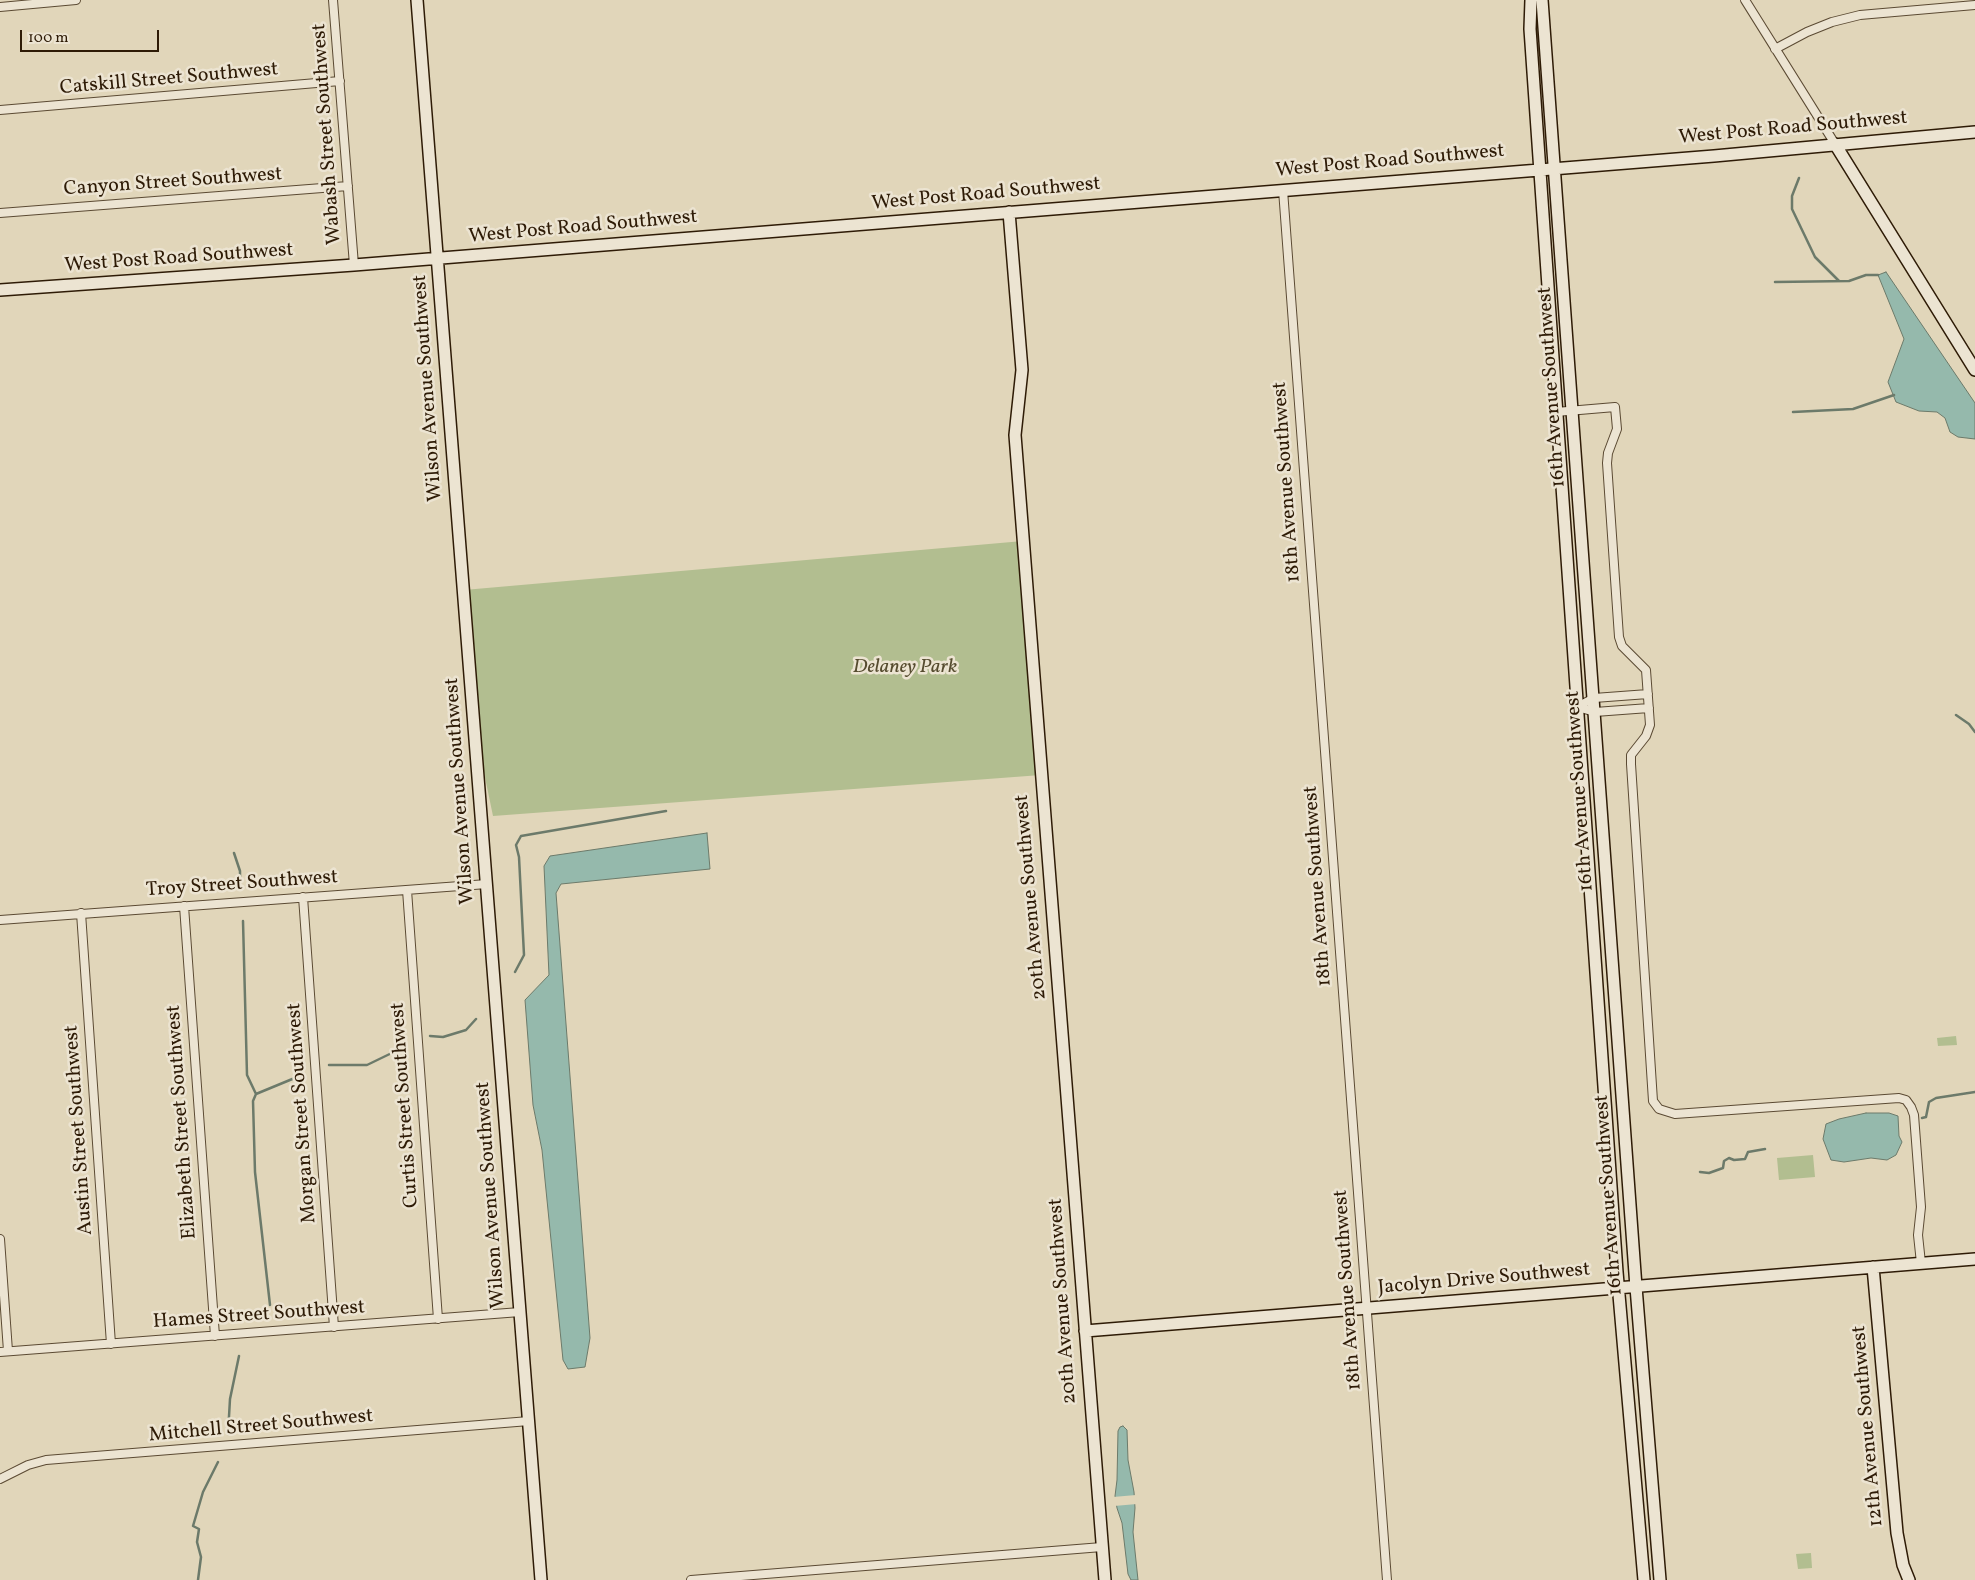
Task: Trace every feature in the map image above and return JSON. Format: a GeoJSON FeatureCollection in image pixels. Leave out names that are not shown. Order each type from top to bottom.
{"type":"FeatureCollection","features":[{"type":"Feature","properties":{"kind":"street"},"geometry":{"type":"LineString","coordinates":[[0,6],[76,0]]}},
{"type":"Feature","properties":{"kind":"street","name":"Wabash Street Southwest"},"geometry":{"type":"LineString","coordinates":[[333,0],[354,266]]}},
{"type":"Feature","properties":{"kind":"street","name":"Wilson Avenue Southwest"},"geometry":{"type":"LineString","coordinates":[[417,0],[541,1580]]}},
{"type":"Feature","properties":{"kind":"street","name":"16th Avenue Southwest"},"geometry":{"type":"LineString","coordinates":[[1531,0],[1530,29],[1539,169],[1618,1288],[1644,1580]]}},
{"type":"Feature","properties":{"kind":"street","name":"16th Avenue Southwest"},"geometry":{"type":"LineString","coordinates":[[1542,0],[1556,168],[1636,1287],[1660,1580]]}},
{"type":"Feature","properties":{"kind":"street"},"geometry":{"type":"LineString","coordinates":[[1745,0],[1975,370]]}},
{"type":"Feature","properties":{"kind":"street"},"geometry":{"type":"LineString","coordinates":[[1775,49],[1807,32],[1832,22],[1860,15],[1975,5]]}},
{"type":"Feature","properties":{"kind":"street","name":"Catskill Street Southwest"},"geometry":{"type":"LineString","coordinates":[[0,110],[340,81]]}},
{"type":"Feature","properties":{"kind":"street","name":"West Post Road Southwest"},"geometry":{"type":"LineString","coordinates":[[0,290],[354,266],[1975,132]]}},
{"type":"Feature","properties":{"kind":"street","name":"Canyon Street Southwest"},"geometry":{"type":"LineString","coordinates":[[0,213],[348,186]]}},
{"type":"Feature","properties":{"kind":"street","name":"18th Avenue Southwest"},"geometry":{"type":"LineString","coordinates":[[1282,190],[1388,1580]]}},
{"type":"Feature","properties":{"kind":"street","name":"20th Avenue Southwest"},"geometry":{"type":"LineString","coordinates":[[1009,212],[1022,370],[1015,435],[1105,1580]]}},
{"type":"Feature","properties":{"kind":"street"},"geometry":{"type":"LineString","coordinates":[[1556,412],[1615,407],[1617,429],[1608,453],[1607,463],[1619,637],[1622,646],[1646,670],[1650,724],[1646,736],[1631,755],[1631,764],[1653,1101],[1659,1109],[1675,1114],[1899,1098],[1906,1100],[1914,1115],[1921,1207],[1918,1235],[1921,1263]]}},
{"type":"Feature","properties":{"kind":"street"},"geometry":{"type":"LineString","coordinates":[[1577,707],[1594,698],[1648,694]]}},
{"type":"Feature","properties":{"kind":"street"},"geometry":{"type":"LineString","coordinates":[[1577,707],[1595,712],[1649,708]]}},
{"type":"Feature","properties":{"kind":"street","name":"Troy Street Southwest"},"geometry":{"type":"LineString","coordinates":[[0,920],[487,884]]}},
{"type":"Feature","properties":{"kind":"street","name":"Curtis Street Southwest"},"geometry":{"type":"LineString","coordinates":[[407,890],[438,1319]]}},
{"type":"Feature","properties":{"kind":"street","name":"Morgan Street Southwest"},"geometry":{"type":"LineString","coordinates":[[303,897],[334,1326]]}},
{"type":"Feature","properties":{"kind":"street","name":"Elizabeth Street Southwest"},"geometry":{"type":"LineString","coordinates":[[184,906],[215,1336]]}},
{"type":"Feature","properties":{"kind":"street","name":"Austin Street Southwest"},"geometry":{"type":"LineString","coordinates":[[81,913],[111,1344]]}},
{"type":"Feature","properties":{"kind":"street"},"geometry":{"type":"LineString","coordinates":[[0,1239],[4,1352]]}},
{"type":"Feature","properties":{"kind":"street","name":"Jacolyn Drive Southwest"},"geometry":{"type":"LineString","coordinates":[[1086,1331],[1975,1259]]}},
{"type":"Feature","properties":{"kind":"street","name":"12th Avenue Southwest"},"geometry":{"type":"LineString","coordinates":[[1873,1267],[1897,1533],[1903,1565],[1909,1580]]}},
{"type":"Feature","properties":{"kind":"street","name":"Hames Street Southwest"},"geometry":{"type":"LineString","coordinates":[[4,1352],[520,1312]]}},
{"type":"Feature","properties":{"kind":"street","name":"Mitchell Street Southwest"},"geometry":{"type":"LineString","coordinates":[[0,1479],[28,1465],[46,1460],[528,1421]]}},
{"type":"Feature","properties":{"kind":"street"},"geometry":{"type":"LineString","coordinates":[[1634,1461],[1644,1473],[1648,1524],[1651,1530],[1656,1533]]}},
{"type":"Feature","properties":{"kind":"street"},"geometry":{"type":"LineString","coordinates":[[691,1580],[1102,1547]]}},
{"type":"Feature","properties":{"kind":"green space","name":"Delaney Park"},"geometry":{"type":"Polygon","coordinates":[[[1023,541],[1041,775],[493,816],[474,724],[464,590],[1023,541]]]}},
{"type":"Feature","properties":{"kind":"green space"},"geometry":{"type":"Polygon","coordinates":[[[1956,1036],[1957,1045],[1938,1046],[1937,1038],[1956,1036]]]}},
{"type":"Feature","properties":{"kind":"green space"},"geometry":{"type":"Polygon","coordinates":[[[1813,1155],[1815,1177],[1779,1180],[1777,1158],[1813,1155]]]}},
{"type":"Feature","properties":{"kind":"green space"},"geometry":{"type":"Polygon","coordinates":[[[1811,1553],[1812,1568],[1798,1569],[1796,1554],[1811,1553]]]}},
{"type":"Feature","properties":{"kind":"water"},"geometry":{"type":"Polygon","coordinates":[[[1886,272],[1975,403],[1975,439],[1958,437],[1950,432],[1945,418],[1937,412],[1919,411],[1896,402],[1888,382],[1904,339],[1878,275],[1886,272]]]}},
{"type":"Feature","properties":{"kind":"water"},"geometry":{"type":"Polygon","coordinates":[[[707,833],[710,869],[561,884],[556,893],[590,1338],[585,1367],[568,1369],[563,1360],[542,1150],[533,1105],[525,1000],[549,975],[544,866],[550,856],[707,833]]]}},
{"type":"Feature","properties":{"kind":"water"},"geometry":{"type":"Polygon","coordinates":[[[1866,1113],[1889,1113],[1898,1116],[1899,1136],[1902,1142],[1896,1155],[1887,1160],[1871,1158],[1844,1162],[1831,1160],[1823,1139],[1826,1124],[1866,1113]]]}},
{"type":"Feature","properties":{"kind":"water"},"geometry":{"type":"Polygon","coordinates":[[[1123,1426],[1127,1430],[1128,1460],[1134,1492],[1133,1532],[1138,1580],[1131,1580],[1128,1574],[1122,1523],[1115,1496],[1118,1431],[1123,1426]]]}},
{"type":"Feature","properties":{"kind":"pier"},"geometry":{"type":"Polygon","coordinates":[[[1136,1495],[1137,1504],[1114,1506],[1113,1497],[1136,1495]]]}},
{"type":"Feature","properties":{"kind":"waterway"},"geometry":{"type":"LineString","coordinates":[[1799,178],[1792,196],[1792,209],[1815,257],[1839,281]]}},
{"type":"Feature","properties":{"kind":"waterway"},"geometry":{"type":"LineString","coordinates":[[1775,282],[1849,281],[1866,275],[1878,275]]}},
{"type":"Feature","properties":{"kind":"waterway"},"geometry":{"type":"LineString","coordinates":[[1793,412],[1853,409],[1894,395]]}},
{"type":"Feature","properties":{"kind":"waterway"},"geometry":{"type":"LineString","coordinates":[[1956,715],[1969,724],[1975,732]]}},
{"type":"Feature","properties":{"kind":"waterway"},"geometry":{"type":"LineString","coordinates":[[515,972],[524,955],[519,857],[516,845],[521,836],[666,811]]}},
{"type":"Feature","properties":{"kind":"waterway"},"geometry":{"type":"LineString","coordinates":[[234,853],[240,871],[240,887]]}},
{"type":"Feature","properties":{"kind":"waterway"},"geometry":{"type":"LineString","coordinates":[[243,921],[247,1075],[256,1094]]}},
{"type":"Feature","properties":{"kind":"waterway"},"geometry":{"type":"LineString","coordinates":[[430,1036],[443,1037],[466,1030],[476,1019]]}},
{"type":"Feature","properties":{"kind":"waterway"},"geometry":{"type":"LineString","coordinates":[[329,1065],[367,1065],[400,1049]]}},
{"type":"Feature","properties":{"kind":"waterway"},"geometry":{"type":"LineString","coordinates":[[270,1305],[255,1172],[253,1101],[256,1094],[302,1075]]}},
{"type":"Feature","properties":{"kind":"waterway"},"geometry":{"type":"LineString","coordinates":[[1922,1118],[1926,1117],[1929,1102],[1936,1098],[1975,1092]]}},
{"type":"Feature","properties":{"kind":"waterway"},"geometry":{"type":"LineString","coordinates":[[1700,1172],[1709,1173],[1723,1168],[1724,1161],[1729,1158],[1734,1160],[1745,1159],[1748,1152],[1765,1149]]}},
{"type":"Feature","properties":{"kind":"waterway"},"geometry":{"type":"LineString","coordinates":[[228,1434],[230,1399],[239,1356]]}},
{"type":"Feature","properties":{"kind":"waterway"},"geometry":{"type":"LineString","coordinates":[[198,1580],[201,1557],[197,1542],[199,1529],[193,1526],[203,1492],[218,1462]]}}]}
